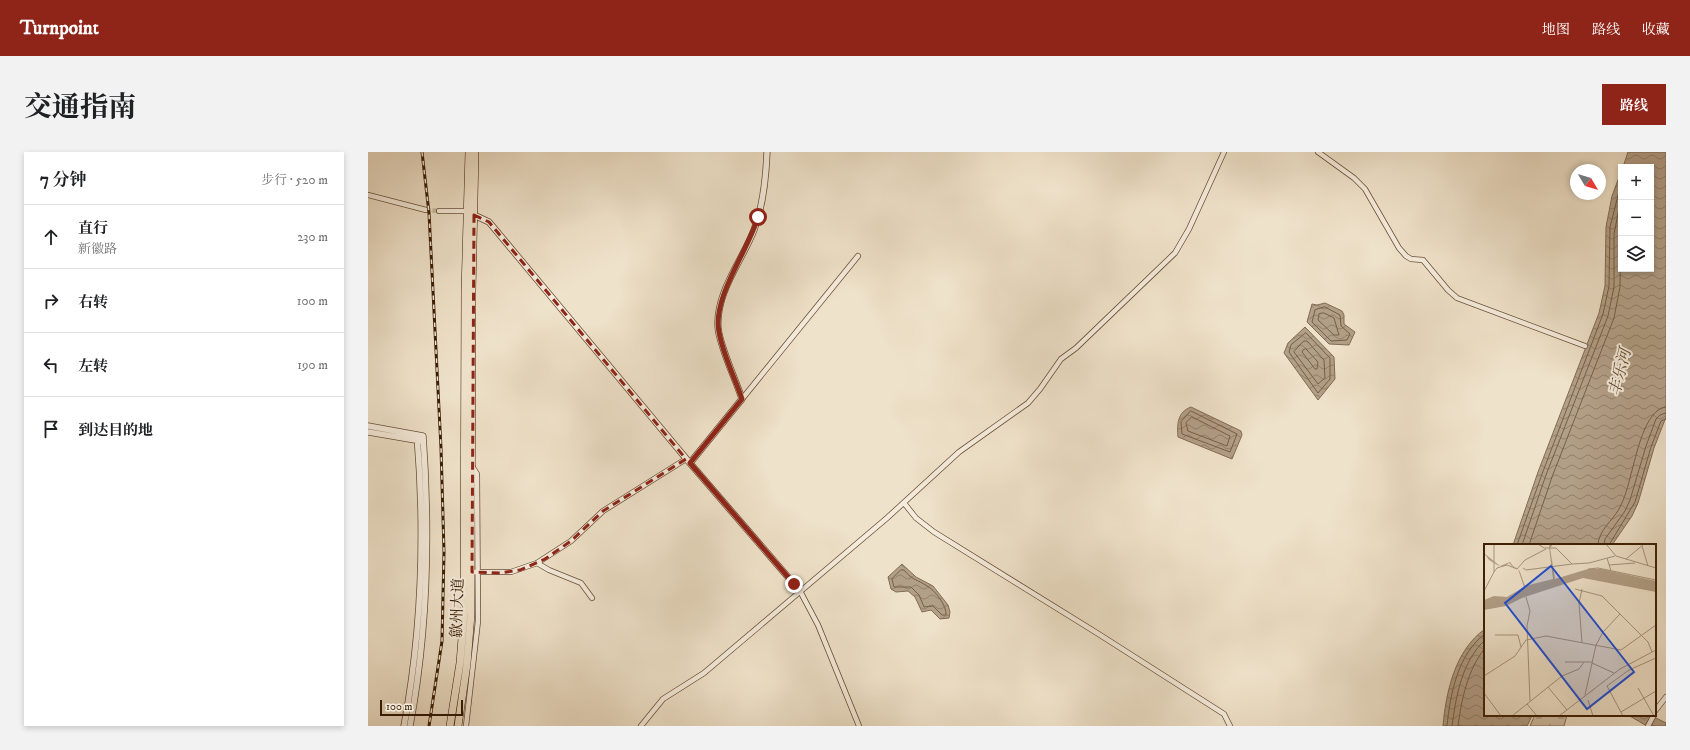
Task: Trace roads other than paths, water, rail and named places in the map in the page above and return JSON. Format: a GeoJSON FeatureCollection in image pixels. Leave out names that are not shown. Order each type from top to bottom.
{"type":"FeatureCollection","features":[{"type":"Feature","properties":{"kind":"highway"},"geometry":{"type":"LineString","coordinates":[[468,491],[471,464],[469,152]]}},
{"type":"Feature","properties":{"kind":"highway"},"geometry":{"type":"LineString","coordinates":[[468,491],[470,213],[475,152]]}},
{"type":"Feature","properties":{"kind":"highway","name":"歙州大道"},"geometry":{"type":"LineString","coordinates":[[458,726],[470,638],[475,572],[468,491]]}},
{"type":"Feature","properties":{"kind":"highway","name":"歙州大道"},"geometry":{"type":"LineString","coordinates":[[450,726],[460,663],[463,626],[468,491]]}},
{"type":"Feature","properties":{"kind":"street"},"geometry":{"type":"LineString","coordinates":[[742,399],[719,333],[718,314],[725,292],[754,230],[765,182],[767,152]]}},
{"type":"Feature","properties":{"kind":"street"},"geometry":{"type":"LineString","coordinates":[[641,726],[664,699],[704,673],[904,503],[959,452],[1028,403],[1040,389],[1061,359],[1076,348],[1165,264],[1186,236],[1224,152]]}},
{"type":"Feature","properties":{"kind":"street"},"geometry":{"type":"LineString","coordinates":[[1318,152],[1360,183],[1370,195],[1400,250],[1409,258],[1423,260],[1455,296],[1585,346]]}},
{"type":"Feature","properties":{"kind":"street"},"geometry":{"type":"LineString","coordinates":[[368,195],[426,210]]}},
{"type":"Feature","properties":{"kind":"street"},"geometry":{"type":"LineString","coordinates":[[438,212],[470,213],[486,220],[494,228],[688,461],[800,591],[818,625],[860,726]]}},
{"type":"Feature","properties":{"kind":"street"},"geometry":{"type":"LineString","coordinates":[[475,572],[511,572],[537,563],[571,541],[603,512],[688,461],[742,399],[858,256]]}},
{"type":"Feature","properties":{"kind":"street"},"geometry":{"type":"LineString","coordinates":[[368,426],[420,439]]}},
{"type":"Feature","properties":{"kind":"street"},"geometry":{"type":"LineString","coordinates":[[368,432],[420,439]]}},
{"type":"Feature","properties":{"kind":"street"},"geometry":{"type":"LineString","coordinates":[[404,726],[416,647],[421,569],[420,439]]}},
{"type":"Feature","properties":{"kind":"street"},"geometry":{"type":"LineString","coordinates":[[410,726],[419,668],[426,587],[428,512],[420,439]]}},
{"type":"Feature","properties":{"kind":"street"},"geometry":{"type":"LineString","coordinates":[[466,726],[477,642],[475,572],[477,474],[471,464]]}},
{"type":"Feature","properties":{"kind":"street"},"geometry":{"type":"LineString","coordinates":[[904,503],[916,518],[934,532],[1224,714],[1230,726]]}},
{"type":"Feature","properties":{"kind":"street"},"geometry":{"type":"LineString","coordinates":[[537,563],[549,570],[581,583],[592,598]]}},
{"type":"Feature","properties":{"kind":"street"},"geometry":{"type":"LineString","coordinates":[[1656,711],[1666,697]]}},
{"type":"Feature","properties":{"kind":"street"},"geometry":{"type":"LineString","coordinates":[[1648,726],[1653,716]]}},
{"type":"Feature","properties":{"kind":"water","name":"丰乐河"},"geometry":{"type":"Polygon","coordinates":[[[1628,152],[1666,152],[1666,417],[1654,448],[1638,503],[1632,516],[1613,544],[1513,544],[1538,472],[1599,313],[1605,286],[1606,227],[1612,196],[1618,180],[1618,272],[1654,272],[1654,164],[1624,164],[1628,152]]]}},
{"type":"Feature","properties":{"kind":"water"},"geometry":{"type":"Polygon","coordinates":[[[1325,303],[1342,311],[1344,315],[1344,324],[1355,332],[1349,345],[1329,344],[1307,322],[1312,304],[1317,305],[1325,303]]]}},
{"type":"Feature","properties":{"kind":"water"},"geometry":{"type":"Polygon","coordinates":[[[1305,327],[1334,357],[1335,379],[1318,400],[1284,353],[1288,343],[1305,327]]]}},
{"type":"Feature","properties":{"kind":"water"},"geometry":{"type":"Polygon","coordinates":[[[1191,407],[1241,431],[1242,435],[1232,459],[1178,437],[1178,424],[1180,416],[1186,409],[1191,407]]]}},
{"type":"Feature","properties":{"kind":"water"},"geometry":{"type":"Polygon","coordinates":[[[902,564],[916,577],[933,586],[948,605],[950,612],[949,618],[940,619],[931,610],[922,612],[915,597],[908,591],[896,592],[891,589],[888,577],[902,564]]]}},
{"type":"Feature","properties":{"kind":"water"},"geometry":{"type":"Polygon","coordinates":[[[1484,630],[1484,716],[1532,716],[1527,726],[1443,726],[1444,713],[1454,673],[1466,648],[1484,630]]]}},
{"type":"Feature","properties":{"kind":"water"},"geometry":{"type":"Polygon","coordinates":[[[1630,716],[1652,716],[1666,723],[1666,726],[1647,726],[1630,716]]]}},
{"type":"Feature","properties":{"kind":"tunnel"},"geometry":{"type":"LineString","coordinates":[[426,210],[439,211]]}},
{"type":"Feature","properties":{"kind":"railway"},"geometry":{"type":"LineString","coordinates":[[422,152],[429,213],[441,448],[444,552],[442,641],[429,726]]}}]}
